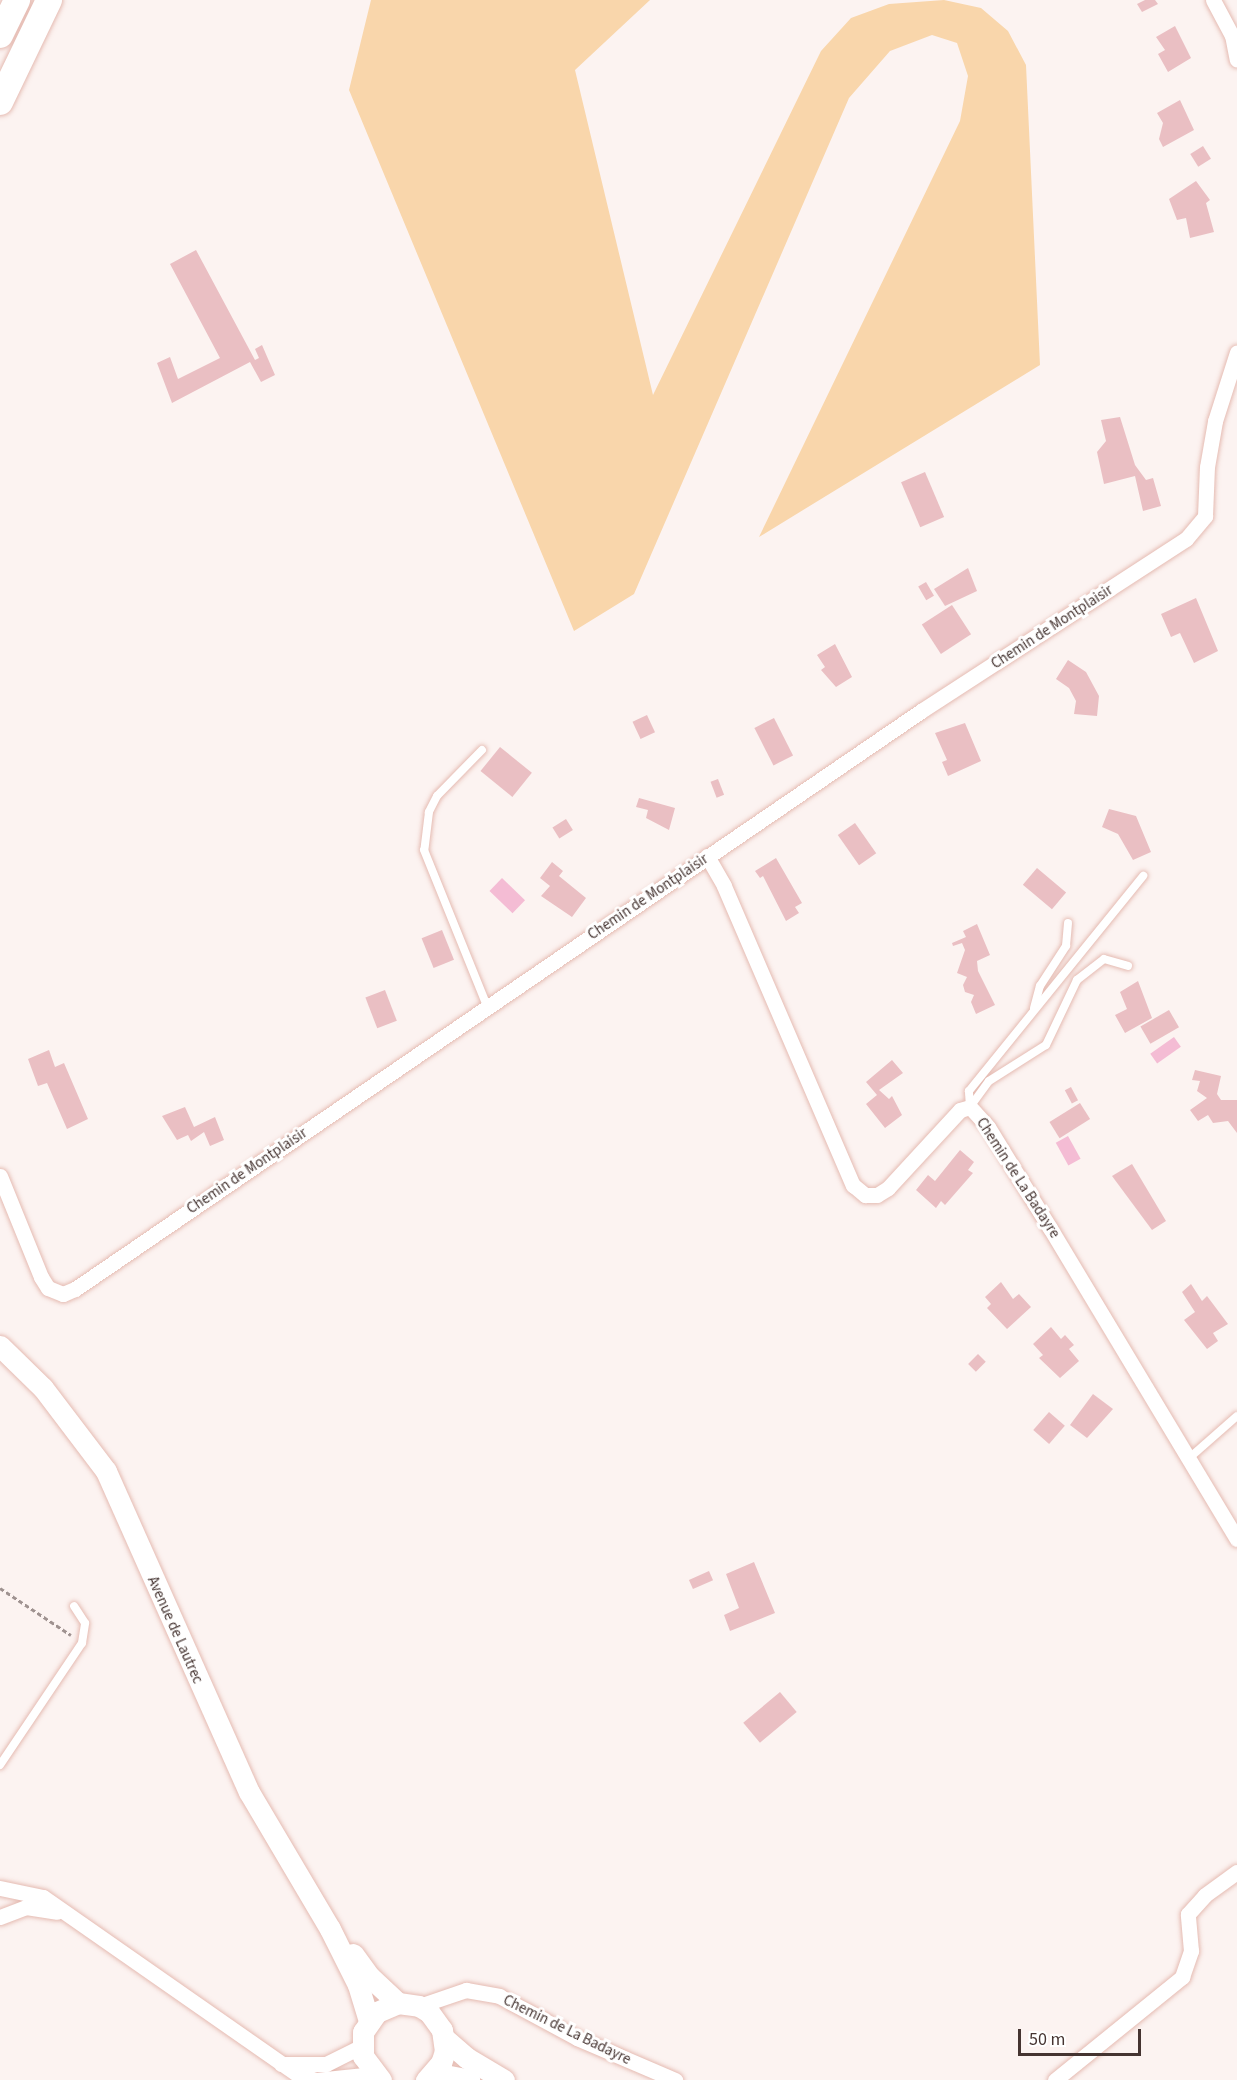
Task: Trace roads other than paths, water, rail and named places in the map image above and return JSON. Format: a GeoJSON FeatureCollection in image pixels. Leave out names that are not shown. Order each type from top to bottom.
{"type":"FeatureCollection","features":[{"type":"Feature","properties":{"kind":"highway"},"geometry":{"type":"LineString","coordinates":[[0,35],[17,0]]}},
{"type":"Feature","properties":{"kind":"highway"},"geometry":{"type":"LineString","coordinates":[[0,102],[49,0]]}},
{"type":"Feature","properties":{"kind":"main road","name":"Avenue de Lautrec"},"geometry":{"type":"LineString","coordinates":[[0,1346],[43,1388],[106,1471],[249,1792],[330,1929],[358,1985],[369,2020]]}},
{"type":"Feature","properties":{"kind":"main road","name":"Avenue de Lautrec"},"geometry":{"type":"LineString","coordinates":[[330,1929],[370,1977],[441,2030],[467,2058],[504,2080]]}},
{"type":"Feature","properties":{"kind":"main road"},"geometry":{"type":"LineString","coordinates":[[377,2077],[362,2046],[369,2020],[387,2006],[409,2005]]}},
{"type":"Feature","properties":{"kind":"main road"},"geometry":{"type":"LineString","coordinates":[[441,2030],[445,2051],[430,2077],[470,2080]]}},
{"type":"Feature","properties":{"kind":"street"},"geometry":{"type":"LineString","coordinates":[[1214,0],[1232,35],[1237,60]]}},
{"type":"Feature","properties":{"kind":"street","name":"Chemin de Montplaisir"},"geometry":{"type":"LineString","coordinates":[[0,1176],[41,1277],[48,1288],[63,1294],[707,856],[1192,533],[1205,516],[1207,467],[1215,421],[1237,352]]}},
{"type":"Feature","properties":{"kind":"street","name":"Chemin de La Badayre"},"geometry":{"type":"LineString","coordinates":[[707,856],[724,886],[853,1185],[865,1195],[877,1195],[888,1188],[960,1110],[970,1107],[988,1127],[1088,1288],[1187,1460],[1237,1539]]}},
{"type":"Feature","properties":{"kind":"street"},"geometry":{"type":"LineString","coordinates":[[1055,2080],[1182,1977],[1191,1951],[1188,1914],[1205,1894],[1237,1872]]}},
{"type":"Feature","properties":{"kind":"street"},"geometry":{"type":"LineString","coordinates":[[0,1888],[43,1897],[61,1913],[281,2064],[316,2080],[377,2077]]}},
{"type":"Feature","properties":{"kind":"street"},"geometry":{"type":"LineString","coordinates":[[0,1917],[26,1907],[61,1913]]}},
{"type":"Feature","properties":{"kind":"street","name":"Chemin de La Badayre"},"geometry":{"type":"LineString","coordinates":[[409,2005],[466,1989],[499,1996],[577,2038],[675,2080]]}},
{"type":"Feature","properties":{"kind":"street"},"geometry":{"type":"LineString","coordinates":[[441,2030],[457,1993]]}},
{"type":"Feature","properties":{"kind":"street"},"geometry":{"type":"LineString","coordinates":[[281,2064],[326,2064],[362,2046]]}},
{"type":"Feature","properties":{"kind":"lane"},"geometry":{"type":"LineString","coordinates":[[482,750],[437,796],[426,823],[424,850],[488,1006]]}},
{"type":"Feature","properties":{"kind":"lane"},"geometry":{"type":"LineString","coordinates":[[970,1107],[969,1091],[1143,876]]}},
{"type":"Feature","properties":{"kind":"lane"},"geometry":{"type":"LineString","coordinates":[[1033,1012],[1040,986],[1066,946],[1068,923]]}},
{"type":"Feature","properties":{"kind":"lane"},"geometry":{"type":"LineString","coordinates":[[970,1107],[989,1081],[1046,1045],[1077,980],[1104,958],[1128,966]]}},
{"type":"Feature","properties":{"kind":"lane"},"geometry":{"type":"LineString","coordinates":[[1187,1460],[1237,1416]]}},
{"type":"Feature","properties":{"kind":"lane"},"geometry":{"type":"LineString","coordinates":[[0,1764],[82,1643],[85,1623],[74,1606]]}}]}
